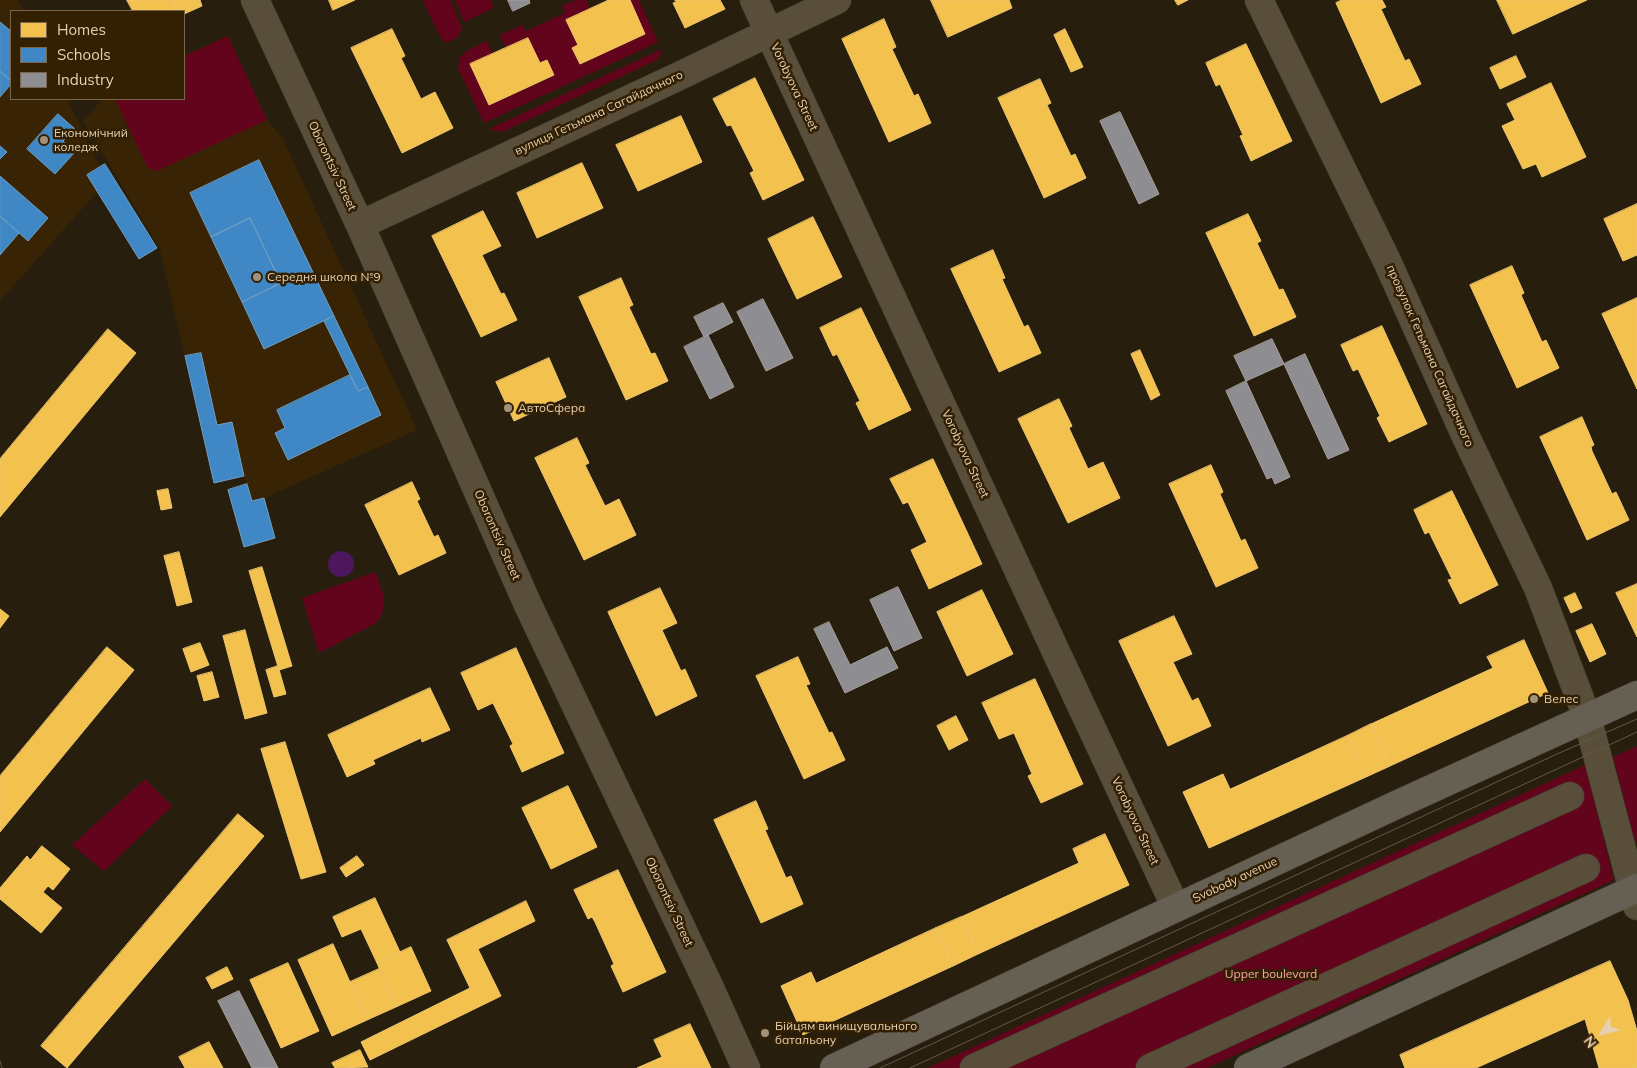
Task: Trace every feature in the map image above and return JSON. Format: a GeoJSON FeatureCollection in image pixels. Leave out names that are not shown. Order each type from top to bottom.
{"type":"FeatureCollection","features":[{"type":"Feature","properties":{"kind":"main road","name":"Svobody avenue"},"geometry":{"type":"LineString","coordinates":[[834,1068],[1637,695]]}},
{"type":"Feature","properties":{"kind":"main road"},"geometry":{"type":"LineString","coordinates":[[1248,1068],[1636,894]]}},
{"type":"Feature","properties":{"kind":"street","name":"Oborontsiv Street"},"geometry":{"type":"LineString","coordinates":[[255,0],[360,225],[528,605],[710,988],[746,1068]]}},
{"type":"Feature","properties":{"kind":"street","name":"Vorobyova Street"},"geometry":{"type":"LineString","coordinates":[[754,0],[1176,908]]}},
{"type":"Feature","properties":{"kind":"street","name":"вулиця Гетьмана Сагайдачного"},"geometry":{"type":"LineString","coordinates":[[360,225],[837,0]]}},
{"type":"Feature","properties":{"kind":"street","name":"провулок Гетьмана Сагайдачного"},"geometry":{"type":"LineString","coordinates":[[1259,0],[1387,261],[1466,437],[1538,588],[1587,718],[1636,894]]}},
{"type":"Feature","properties":{"kind":"street"},"geometry":{"type":"LineString","coordinates":[[974,1068],[1570,796]]}},
{"type":"Feature","properties":{"kind":"street"},"geometry":{"type":"LineString","coordinates":[[1150,1068],[1586,868]]}},
{"type":"Feature","properties":{"kind":"shaded area","name":"Економічний коледж"},"geometry":{"type":"Polygon","coordinates":[[[0,0],[18,0],[23,10],[10,10],[10,100],[67,100],[107,181],[0,301],[0,0]]]}},
{"type":"Feature","properties":{"kind":"shaded area","name":"Середня школа №9"},"geometry":{"type":"Polygon","coordinates":[[[228,36],[267,120],[283,139],[417,430],[264,498],[252,501],[244,476],[214,483],[160,249],[83,121],[102,100],[185,100],[185,56],[228,36]]]}},
{"type":"Feature","properties":{"kind":"shaded area"},"geometry":{"type":"Polygon","coordinates":[[[341,551],[350,555],[354,564],[350,573],[341,577],[332,573],[328,564],[332,555],[341,551]]]}},
{"type":"Feature","properties":{"kind":"green space"},"geometry":{"type":"Polygon","coordinates":[[[423,0],[450,0],[462,28],[458,37],[446,43],[442,39],[423,0]]]}},
{"type":"Feature","properties":{"kind":"green space"},"geometry":{"type":"Polygon","coordinates":[[[455,0],[491,0],[494,8],[464,22],[455,0]]]}},
{"type":"Feature","properties":{"kind":"green space"},"geometry":{"type":"Polygon","coordinates":[[[576,0],[586,0],[590,9],[566,20],[578,45],[572,48],[580,64],[645,34],[630,0],[639,0],[658,42],[484,123],[458,68],[460,57],[468,50],[487,41],[493,54],[470,65],[490,105],[554,76],[547,60],[540,63],[528,38],[506,48],[500,35],[522,25],[526,31],[565,13],[562,6],[576,0]]]}},
{"type":"Feature","properties":{"kind":"green space"},"geometry":{"type":"Polygon","coordinates":[[[228,36],[267,120],[157,171],[147,167],[115,100],[185,100],[185,56],[228,36]]]}},
{"type":"Feature","properties":{"kind":"green space"},"geometry":{"type":"Polygon","coordinates":[[[662,49],[657,60],[502,132],[489,129],[662,49]]]}},
{"type":"Feature","properties":{"kind":"green space"},"geometry":{"type":"Polygon","coordinates":[[[375,572],[384,598],[381,616],[376,623],[319,653],[302,598],[375,572]]]}},
{"type":"Feature","properties":{"kind":"green space"},"geometry":{"type":"Polygon","coordinates":[[[1637,746],[1637,843],[1634,838],[1613,757],[1637,746]]]}},
{"type":"Feature","properties":{"kind":"green space","name":"Upper boulevard"},"geometry":{"type":"Polygon","coordinates":[[[1585,765],[1614,880],[1207,1068],[928,1068],[1585,765]]]}},
{"type":"Feature","properties":{"kind":"green space"},"geometry":{"type":"Polygon","coordinates":[[[145,779],[172,806],[104,871],[72,845],[145,779]]]}},
{"type":"Feature","properties":{"kind":"building: Homes"},"geometry":{"type":"Polygon","coordinates":[[[127,0],[172,0],[177,10],[132,10],[127,0]]]}},
{"type":"Feature","properties":{"kind":"building: Homes"},"geometry":{"type":"Polygon","coordinates":[[[172,0],[200,0],[202,6],[185,14],[185,10],[177,10],[172,0]]]}},
{"type":"Feature","properties":{"kind":"building: Homes"},"geometry":{"type":"Polygon","coordinates":[[[329,0],[355,0],[333,10],[329,0]]]}},
{"type":"Feature","properties":{"kind":"building: Homes"},"geometry":{"type":"Polygon","coordinates":[[[609,0],[630,0],[645,34],[580,64],[572,48],[578,45],[566,20],[609,0]]]}},
{"type":"Feature","properties":{"kind":"building: Homes"},"geometry":{"type":"Polygon","coordinates":[[[675,0],[720,0],[725,9],[685,28],[673,3],[676,2],[675,0]]]}},
{"type":"Feature","properties":{"kind":"building: Homes"},"geometry":{"type":"Polygon","coordinates":[[[931,0],[1009,0],[1012,8],[948,37],[931,0]]]}},
{"type":"Feature","properties":{"kind":"building: Homes"},"geometry":{"type":"Polygon","coordinates":[[[1175,0],[1188,0],[1178,5],[1175,0]]]}},
{"type":"Feature","properties":{"kind":"building: Homes"},"geometry":{"type":"Polygon","coordinates":[[[1342,0],[1382,0],[1386,7],[1381,9],[1405,61],[1409,59],[1421,84],[1381,103],[1336,3],[1342,0]]]}},
{"type":"Feature","properties":{"kind":"building: Homes"},"geometry":{"type":"Polygon","coordinates":[[[1497,0],[1587,0],[1513,34],[1497,0]]]}},
{"type":"Feature","properties":{"kind":"building: Homes"},"geometry":{"type":"Polygon","coordinates":[[[884,19],[896,47],[892,49],[914,96],[918,94],[931,123],[889,142],[842,39],[884,19]]]}},
{"type":"Feature","properties":{"kind":"building: Homes"},"geometry":{"type":"Polygon","coordinates":[[[392,29],[405,56],[401,58],[421,99],[435,92],[453,128],[402,153],[351,48],[392,29]]]}},
{"type":"Feature","properties":{"kind":"building: Homes"},"geometry":{"type":"Polygon","coordinates":[[[1065,29],[1083,67],[1071,72],[1054,35],[1065,29]]]}},
{"type":"Feature","properties":{"kind":"building: Homes"},"geometry":{"type":"Polygon","coordinates":[[[528,38],[540,63],[547,60],[554,75],[489,105],[470,64],[528,38]]]}},
{"type":"Feature","properties":{"kind":"building: Homes"},"geometry":{"type":"Polygon","coordinates":[[[1246,44],[1292,141],[1251,161],[1240,136],[1243,135],[1220,84],[1216,86],[1206,63],[1246,44]]]}},
{"type":"Feature","properties":{"kind":"building: Homes"},"geometry":{"type":"Polygon","coordinates":[[[1516,56],[1526,77],[1500,89],[1490,68],[1516,56]]]}},
{"type":"Feature","properties":{"kind":"building: Homes"},"geometry":{"type":"Polygon","coordinates":[[[755,78],[804,180],[763,200],[750,173],[754,171],[731,125],[727,126],[713,99],[755,78]]]}},
{"type":"Feature","properties":{"kind":"building: Homes"},"geometry":{"type":"Polygon","coordinates":[[[1040,79],[1051,103],[1047,105],[1071,156],[1075,154],[1086,178],[1044,198],[998,98],[1040,79]]]}},
{"type":"Feature","properties":{"kind":"building: Homes"},"geometry":{"type":"Polygon","coordinates":[[[1551,83],[1586,157],[1542,177],[1536,164],[1523,169],[1502,126],[1515,120],[1507,104],[1551,83]]]}},
{"type":"Feature","properties":{"kind":"building: Homes"},"geometry":{"type":"Polygon","coordinates":[[[681,116],[702,162],[638,191],[616,145],[681,116]]]}},
{"type":"Feature","properties":{"kind":"building: Homes"},"geometry":{"type":"Polygon","coordinates":[[[582,163],[603,208],[537,238],[517,193],[582,163]]]}},
{"type":"Feature","properties":{"kind":"building: Homes"},"geometry":{"type":"Polygon","coordinates":[[[1637,204],[1637,255],[1623,261],[1604,219],[1637,204]]]}},
{"type":"Feature","properties":{"kind":"building: Homes"},"geometry":{"type":"Polygon","coordinates":[[[483,211],[501,246],[482,255],[501,294],[504,293],[517,320],[481,337],[432,236],[483,211]]]}},
{"type":"Feature","properties":{"kind":"building: Homes"},"geometry":{"type":"Polygon","coordinates":[[[1248,214],[1261,241],[1257,243],[1279,290],[1283,289],[1296,317],[1254,336],[1206,233],[1248,214]]]}},
{"type":"Feature","properties":{"kind":"building: Homes"},"geometry":{"type":"Polygon","coordinates":[[[813,217],[842,277],[797,299],[768,239],[813,217]]]}},
{"type":"Feature","properties":{"kind":"building: Homes"},"geometry":{"type":"Polygon","coordinates":[[[993,250],[1005,278],[1002,279],[1024,327],[1028,325],[1041,353],[999,372],[951,269],[993,250]]]}},
{"type":"Feature","properties":{"kind":"building: Homes"},"geometry":{"type":"Polygon","coordinates":[[[1512,266],[1524,293],[1521,295],[1542,342],[1546,340],[1559,368],[1517,388],[1470,285],[1512,266]]]}},
{"type":"Feature","properties":{"kind":"building: Homes"},"geometry":{"type":"Polygon","coordinates":[[[621,278],[633,305],[629,307],[651,354],[655,353],[668,381],[626,400],[579,297],[621,278]]]}},
{"type":"Feature","properties":{"kind":"building: Homes"},"geometry":{"type":"Polygon","coordinates":[[[1637,298],[1637,389],[1602,314],[1637,298]]]}},
{"type":"Feature","properties":{"kind":"building: Homes"},"geometry":{"type":"Polygon","coordinates":[[[861,308],[911,410],[869,430],[856,403],[860,401],[837,354],[833,356],[820,328],[861,308]]]}},
{"type":"Feature","properties":{"kind":"building: Homes"},"geometry":{"type":"Polygon","coordinates":[[[1382,326],[1427,424],[1389,442],[1377,418],[1380,416],[1358,369],[1353,371],[1341,345],[1382,326]]]}},
{"type":"Feature","properties":{"kind":"building: Homes"},"geometry":{"type":"Polygon","coordinates":[[[108,329],[136,353],[0,517],[0,459],[108,329]]]}},
{"type":"Feature","properties":{"kind":"building: Homes"},"geometry":{"type":"Polygon","coordinates":[[[1140,350],[1160,395],[1151,400],[1131,354],[1140,350]]]}},
{"type":"Feature","properties":{"kind":"building: Homes"},"geometry":{"type":"Polygon","coordinates":[[[549,358],[566,397],[514,421],[496,382],[549,358]]]}},
{"type":"Feature","properties":{"kind":"building: Homes"},"geometry":{"type":"Polygon","coordinates":[[[1059,399],[1072,426],[1069,428],[1088,469],[1103,462],[1120,498],[1068,523],[1018,419],[1059,399]]]}},
{"type":"Feature","properties":{"kind":"building: Homes"},"geometry":{"type":"Polygon","coordinates":[[[1582,417],[1594,445],[1591,447],[1592,451],[1612,494],[1616,492],[1629,520],[1587,540],[1540,437],[1582,417]]]}},
{"type":"Feature","properties":{"kind":"building: Homes"},"geometry":{"type":"Polygon","coordinates":[[[577,438],[589,463],[585,465],[605,506],[619,499],[636,535],[584,560],[535,458],[577,438]]]}},
{"type":"Feature","properties":{"kind":"building: Homes"},"geometry":{"type":"Polygon","coordinates":[[[933,459],[982,564],[929,589],[911,550],[927,542],[908,502],[903,504],[890,479],[933,459]]]}},
{"type":"Feature","properties":{"kind":"building: Homes"},"geometry":{"type":"Polygon","coordinates":[[[1211,465],[1223,492],[1220,494],[1241,541],[1245,539],[1258,568],[1216,587],[1169,484],[1211,465]]]}},
{"type":"Feature","properties":{"kind":"building: Homes"},"geometry":{"type":"Polygon","coordinates":[[[412,482],[420,499],[417,501],[434,537],[438,535],[446,553],[399,575],[365,505],[412,482]]]}},
{"type":"Feature","properties":{"kind":"building: Homes"},"geometry":{"type":"Polygon","coordinates":[[[168,489],[172,508],[161,510],[157,491],[168,489]]]}},
{"type":"Feature","properties":{"kind":"building: Homes"},"geometry":{"type":"Polygon","coordinates":[[[1452,491],[1498,585],[1460,604],[1448,580],[1452,579],[1429,532],[1425,534],[1414,510],[1452,491]]]}},
{"type":"Feature","properties":{"kind":"building: Homes"},"geometry":{"type":"Polygon","coordinates":[[[179,552],[192,602],[177,606],[164,556],[179,552]]]}},
{"type":"Feature","properties":{"kind":"building: Homes"},"geometry":{"type":"Polygon","coordinates":[[[262,567],[292,666],[279,670],[249,571],[262,567]]]}},
{"type":"Feature","properties":{"kind":"building: Homes"},"geometry":{"type":"Polygon","coordinates":[[[1637,584],[1637,637],[1616,593],[1637,584]]]}},
{"type":"Feature","properties":{"kind":"building: Homes"},"geometry":{"type":"Polygon","coordinates":[[[660,588],[677,623],[662,630],[681,671],[685,669],[697,696],[656,716],[608,612],[660,588]]]}},
{"type":"Feature","properties":{"kind":"building: Homes"},"geometry":{"type":"Polygon","coordinates":[[[982,590],[1013,654],[967,676],[937,612],[982,590]]]}},
{"type":"Feature","properties":{"kind":"building: Homes"},"geometry":{"type":"Polygon","coordinates":[[[1575,593],[1582,608],[1571,613],[1564,598],[1575,593]]]}},
{"type":"Feature","properties":{"kind":"building: Homes"},"geometry":{"type":"Polygon","coordinates":[[[0,609],[9,616],[0,628],[0,609]]]}},
{"type":"Feature","properties":{"kind":"building: Homes"},"geometry":{"type":"Polygon","coordinates":[[[1174,616],[1192,654],[1173,662],[1192,701],[1198,698],[1211,726],[1168,746],[1119,641],[1174,616]]]}},
{"type":"Feature","properties":{"kind":"building: Homes"},"geometry":{"type":"Polygon","coordinates":[[[1592,624],[1606,654],[1590,662],[1576,631],[1592,624]]]}},
{"type":"Feature","properties":{"kind":"building: Homes"},"geometry":{"type":"Polygon","coordinates":[[[245,630],[267,713],[245,719],[223,636],[245,630]]]}},
{"type":"Feature","properties":{"kind":"building: Homes"},"geometry":{"type":"Polygon","coordinates":[[[1524,640],[1548,693],[1390,766],[1371,724],[1493,668],[1487,657],[1524,640]]]}},
{"type":"Feature","properties":{"kind":"building: Homes"},"geometry":{"type":"Polygon","coordinates":[[[200,643],[209,665],[191,672],[183,649],[200,643]]]}},
{"type":"Feature","properties":{"kind":"building: Homes"},"geometry":{"type":"Polygon","coordinates":[[[107,647],[134,670],[0,832],[0,776],[107,647]]]}},
{"type":"Feature","properties":{"kind":"building: Homes"},"geometry":{"type":"Polygon","coordinates":[[[516,648],[564,753],[522,772],[510,746],[513,744],[493,703],[478,710],[461,673],[516,648]]]}},
{"type":"Feature","properties":{"kind":"building: Homes"},"geometry":{"type":"Polygon","coordinates":[[[798,657],[810,684],[806,685],[829,733],[832,732],[845,760],[804,779],[756,676],[798,657]]]}},
{"type":"Feature","properties":{"kind":"building: Homes"},"geometry":{"type":"Polygon","coordinates":[[[278,666],[286,694],[274,697],[266,670],[278,666]]]}},
{"type":"Feature","properties":{"kind":"building: Homes"},"geometry":{"type":"Polygon","coordinates":[[[212,672],[219,697],[204,701],[197,676],[212,672]]]}},
{"type":"Feature","properties":{"kind":"building: Homes"},"geometry":{"type":"Polygon","coordinates":[[[1035,679],[1083,784],[1041,803],[1028,776],[1032,774],[1014,733],[999,739],[982,703],[1035,679]]]}},
{"type":"Feature","properties":{"kind":"building: Homes"},"geometry":{"type":"Polygon","coordinates":[[[430,688],[450,730],[422,742],[421,738],[373,760],[375,764],[347,777],[328,735],[430,688]]]}},
{"type":"Feature","properties":{"kind":"building: Homes"},"geometry":{"type":"Polygon","coordinates":[[[956,716],[968,740],[949,750],[937,726],[956,716]]]}},
{"type":"Feature","properties":{"kind":"building: Homes"},"geometry":{"type":"Polygon","coordinates":[[[1371,724],[1390,766],[1366,777],[1347,736],[1371,724]]]}},
{"type":"Feature","properties":{"kind":"building: Homes"},"geometry":{"type":"Polygon","coordinates":[[[1347,736],[1366,777],[1209,848],[1183,792],[1223,774],[1230,789],[1347,736]]]}},
{"type":"Feature","properties":{"kind":"building: Homes"},"geometry":{"type":"Polygon","coordinates":[[[285,742],[326,872],[301,879],[261,749],[285,742]]]}},
{"type":"Feature","properties":{"kind":"building: Homes"},"geometry":{"type":"Polygon","coordinates":[[[568,786],[597,847],[551,869],[522,808],[568,786]]]}},
{"type":"Feature","properties":{"kind":"building: Homes"},"geometry":{"type":"Polygon","coordinates":[[[756,801],[768,829],[765,830],[786,878],[791,876],[803,904],[761,923],[714,820],[756,801]]]}},
{"type":"Feature","properties":{"kind":"building: Homes"},"geometry":{"type":"Polygon","coordinates":[[[238,814],[264,836],[67,1068],[41,1046],[238,814]]]}},
{"type":"Feature","properties":{"kind":"building: Homes"},"geometry":{"type":"Polygon","coordinates":[[[1105,834],[1129,885],[978,954],[961,917],[1079,863],[1073,849],[1105,834]]]}},
{"type":"Feature","properties":{"kind":"building: Homes"},"geometry":{"type":"Polygon","coordinates":[[[42,846],[70,869],[53,890],[48,886],[43,892],[62,908],[41,933],[0,899],[0,888],[27,856],[30,860],[42,846]]]}},
{"type":"Feature","properties":{"kind":"building: Homes"},"geometry":{"type":"Polygon","coordinates":[[[357,856],[364,865],[346,877],[340,868],[357,856]]]}},
{"type":"Feature","properties":{"kind":"building: Homes"},"geometry":{"type":"Polygon","coordinates":[[[618,870],[666,972],[623,992],[611,966],[614,964],[595,922],[592,917],[588,919],[574,890],[618,870]]]}},
{"type":"Feature","properties":{"kind":"building: Homes"},"geometry":{"type":"Polygon","coordinates":[[[375,898],[400,952],[377,963],[361,929],[342,937],[333,917],[375,898]]]}},
{"type":"Feature","properties":{"kind":"building: Homes"},"geometry":{"type":"Polygon","coordinates":[[[526,901],[535,921],[478,949],[501,996],[370,1060],[361,1042],[470,988],[447,940],[526,901]]]}},
{"type":"Feature","properties":{"kind":"building: Homes"},"geometry":{"type":"Polygon","coordinates":[[[961,917],[978,954],[953,966],[936,928],[961,917]]]}},
{"type":"Feature","properties":{"kind":"building: Homes"},"geometry":{"type":"Polygon","coordinates":[[[936,928],[953,966],[803,1035],[781,986],[811,972],[816,983],[936,928]]]}},
{"type":"Feature","properties":{"kind":"building: Homes"},"geometry":{"type":"Polygon","coordinates":[[[333,944],[367,1020],[332,1036],[298,960],[333,944]]]}},
{"type":"Feature","properties":{"kind":"building: Homes"},"geometry":{"type":"Polygon","coordinates":[[[411,947],[431,991],[396,1007],[377,963],[411,947]]]}},
{"type":"Feature","properties":{"kind":"building: Homes"},"geometry":{"type":"Polygon","coordinates":[[[1610,961],[1628,1000],[1637,1031],[1637,1068],[1599,1068],[1585,1019],[1476,1068],[1405,1068],[1400,1055],[1610,961]]]}},
{"type":"Feature","properties":{"kind":"building: Homes"},"geometry":{"type":"Polygon","coordinates":[[[288,963],[319,1031],[281,1048],[250,980],[288,963]]]}},
{"type":"Feature","properties":{"kind":"building: Homes"},"geometry":{"type":"Polygon","coordinates":[[[227,967],[233,979],[212,989],[206,978],[227,967]]]}},
{"type":"Feature","properties":{"kind":"building: Homes"},"geometry":{"type":"Polygon","coordinates":[[[379,969],[396,1007],[367,1020],[350,982],[379,969]]]}},
{"type":"Feature","properties":{"kind":"building: Homes"},"geometry":{"type":"Polygon","coordinates":[[[690,1024],[711,1068],[637,1068],[662,1057],[654,1040],[690,1024]]]}},
{"type":"Feature","properties":{"kind":"building: Homes"},"geometry":{"type":"Polygon","coordinates":[[[209,1042],[223,1068],[185,1068],[179,1057],[209,1042]]]}},
{"type":"Feature","properties":{"kind":"building: Homes"},"geometry":{"type":"Polygon","coordinates":[[[360,1050],[368,1067],[335,1068],[332,1063],[360,1050]]]}},
{"type":"Feature","properties":{"kind":"building: Schools"},"geometry":{"type":"Polygon","coordinates":[[[0,22],[10,30],[10,80],[0,71],[0,22]]]}},
{"type":"Feature","properties":{"kind":"building: Schools"},"geometry":{"type":"Polygon","coordinates":[[[0,71],[10,80],[10,85],[0,97],[0,71]]]}},
{"type":"Feature","properties":{"kind":"building: Schools"},"geometry":{"type":"Polygon","coordinates":[[[58,114],[75,129],[63,141],[75,152],[55,174],[27,149],[58,114]]]}},
{"type":"Feature","properties":{"kind":"building: Schools"},"geometry":{"type":"Polygon","coordinates":[[[0,146],[7,152],[0,159],[0,146]]]}},
{"type":"Feature","properties":{"kind":"building: Schools"},"geometry":{"type":"Polygon","coordinates":[[[259,160],[334,316],[264,349],[242,302],[281,283],[250,218],[211,237],[190,193],[259,160]]]}},
{"type":"Feature","properties":{"kind":"building: Schools"},"geometry":{"type":"Polygon","coordinates":[[[105,164],[157,248],[139,259],[87,175],[105,164]]]}},
{"type":"Feature","properties":{"kind":"building: Schools"},"geometry":{"type":"Polygon","coordinates":[[[0,176],[48,218],[28,241],[0,216],[0,176]]]}},
{"type":"Feature","properties":{"kind":"building: Schools"},"geometry":{"type":"Polygon","coordinates":[[[0,216],[19,233],[0,255],[0,216]]]}},
{"type":"Feature","properties":{"kind":"building: Schools"},"geometry":{"type":"Polygon","coordinates":[[[250,218],[281,283],[242,302],[211,237],[250,218]]]}},
{"type":"Feature","properties":{"kind":"building: Schools"},"geometry":{"type":"Polygon","coordinates":[[[334,316],[368,387],[358,391],[324,321],[334,316]]]}},
{"type":"Feature","properties":{"kind":"building: Schools"},"geometry":{"type":"Polygon","coordinates":[[[201,353],[217,425],[232,422],[244,476],[214,483],[185,356],[201,353]]]}},
{"type":"Feature","properties":{"kind":"building: Schools"},"geometry":{"type":"Polygon","coordinates":[[[350,375],[358,391],[368,387],[381,415],[288,460],[275,433],[285,428],[277,410],[350,375]]]}},
{"type":"Feature","properties":{"kind":"building: Schools"},"geometry":{"type":"Polygon","coordinates":[[[247,484],[252,501],[264,498],[275,538],[244,547],[228,490],[247,484]]]}},
{"type":"Feature","properties":{"kind":"building: Industry"},"geometry":{"type":"Polygon","coordinates":[[[508,0],[529,0],[530,3],[513,11],[508,0]]]}},
{"type":"Feature","properties":{"kind":"building: Industry"},"geometry":{"type":"Polygon","coordinates":[[[1120,112],[1159,194],[1139,204],[1100,121],[1120,112]]]}},
{"type":"Feature","properties":{"kind":"building: Industry"},"geometry":{"type":"Polygon","coordinates":[[[763,299],[793,358],[766,371],[737,312],[763,299]]]}},
{"type":"Feature","properties":{"kind":"building: Industry"},"geometry":{"type":"Polygon","coordinates":[[[723,303],[733,322],[704,337],[694,317],[723,303]]]}},
{"type":"Feature","properties":{"kind":"building: Industry"},"geometry":{"type":"Polygon","coordinates":[[[708,335],[734,387],[710,399],[684,347],[708,335]]]}},
{"type":"Feature","properties":{"kind":"building: Industry"},"geometry":{"type":"Polygon","coordinates":[[[1272,339],[1284,364],[1246,381],[1234,356],[1272,339]]]}},
{"type":"Feature","properties":{"kind":"building: Industry"},"geometry":{"type":"Polygon","coordinates":[[[1305,354],[1349,450],[1328,459],[1284,364],[1305,354]]]}},
{"type":"Feature","properties":{"kind":"building: Industry"},"geometry":{"type":"Polygon","coordinates":[[[1246,381],[1290,477],[1275,484],[1272,477],[1267,479],[1226,391],[1246,381]]]}},
{"type":"Feature","properties":{"kind":"building: Industry"},"geometry":{"type":"Polygon","coordinates":[[[898,587],[922,638],[894,651],[870,600],[898,587]]]}},
{"type":"Feature","properties":{"kind":"building: Industry"},"geometry":{"type":"Polygon","coordinates":[[[829,622],[850,665],[887,647],[898,668],[845,693],[814,629],[829,622]]]}},
{"type":"Feature","properties":{"kind":"building: Industry"},"geometry":{"type":"Polygon","coordinates":[[[239,991],[278,1068],[252,1068],[218,1001],[239,991]]]}},
{"type":"Feature","properties":{"kind":"tram line"},"geometry":{"type":"LineString","coordinates":[[880,1068],[1557,754],[1637,719]]}},
{"type":"Feature","properties":{"kind":"tram line"},"geometry":{"type":"LineString","coordinates":[[910,1068],[1637,732]]}},
{"type":"Feature","properties":{"kind":"tram line"},"geometry":{"type":"LineString","coordinates":[[0,1061],[2,1068]]}},
{"type":"Feature","properties":{"kind":"place","name":"Економічний коледж"},"geometry":{"type":"Point","coordinates":[44,140]}},
{"type":"Feature","properties":{"kind":"place","name":"Середня школа №9"},"geometry":{"type":"Point","coordinates":[257,277]}},
{"type":"Feature","properties":{"kind":"place","name":"АвтоСфера"},"geometry":{"type":"Point","coordinates":[508,408]}},
{"type":"Feature","properties":{"kind":"place","name":"Велес"},"geometry":{"type":"Point","coordinates":[1534,699]}},
{"type":"Feature","properties":{"kind":"place","name":"Бійцям винищувального батальону"},"geometry":{"type":"Point","coordinates":[765,1033]}}]}
